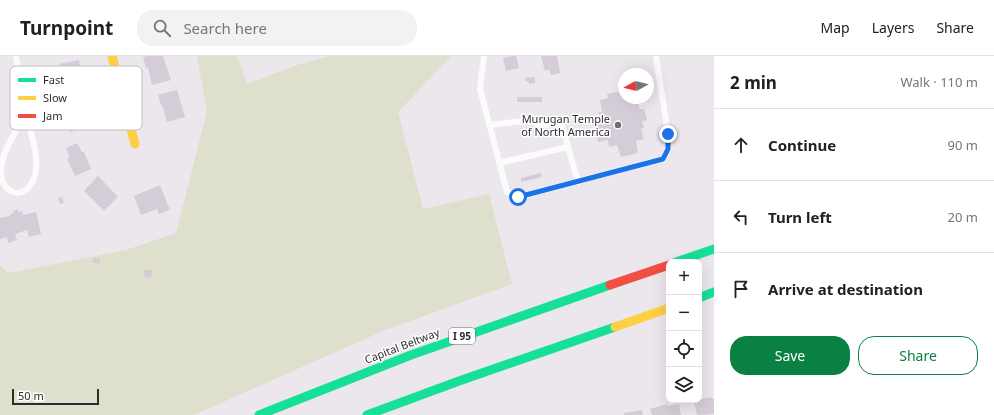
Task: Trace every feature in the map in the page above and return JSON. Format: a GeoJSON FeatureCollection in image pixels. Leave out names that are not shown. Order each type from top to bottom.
{"type":"FeatureCollection","features":[{"type":"Feature","properties":{"kind":"main road"},"geometry":{"type":"LineString","coordinates":[[112,56],[115,66]]}},
{"type":"Feature","properties":{"kind":"main road"},"geometry":{"type":"LineString","coordinates":[[131,130],[135,144]]}},
{"type":"Feature","properties":{"kind":"main road"},"geometry":{"type":"LineString","coordinates":[[685,259],[714,249]]}},
{"type":"Feature","properties":{"kind":"main road","name":"Capital Beltway"},"geometry":{"type":"LineString","coordinates":[[259,415],[328,386],[444,342],[666,265]]}},
{"type":"Feature","properties":{"kind":"main road"},"geometry":{"type":"LineString","coordinates":[[702,297],[714,292]]}},
{"type":"Feature","properties":{"kind":"main road"},"geometry":{"type":"LineString","coordinates":[[367,415],[459,381],[666,309]]}},
{"type":"Feature","properties":{"kind":"lane"},"geometry":{"type":"LineString","coordinates":[[16,56],[18,66]]}},
{"type":"Feature","properties":{"kind":"lane"},"geometry":{"type":"LineString","coordinates":[[484,56],[480,89],[507,192],[518,197],[663,159],[668,149],[668,134],[656,56]]}},
{"type":"Feature","properties":{"kind":"lane"},"geometry":{"type":"LineString","coordinates":[[489,125],[533,120],[538,126],[558,123],[562,126],[578,182]]}},
{"type":"Feature","properties":{"kind":"lane"},"geometry":{"type":"LineString","coordinates":[[18,130],[5,154],[1,170],[1,178],[5,187],[16,193],[24,192],[30,187],[35,174],[35,151],[30,130]]}},
{"type":"Feature","properties":{"kind":"lane"},"geometry":{"type":"LineString","coordinates":[[499,163],[568,147]]}},
{"type":"Feature","properties":{"kind":"green space"},"geometry":{"type":"Polygon","coordinates":[[[197,56],[237,56],[247,84],[297,65],[330,56],[451,56],[398,112],[423,209],[489,194],[512,284],[383,331],[194,415],[0,415],[0,266],[9,273],[126,250],[176,233],[207,111],[197,56]]]}},
{"type":"Feature","properties":{"kind":"building"},"geometry":{"type":"Polygon","coordinates":[[[163,56],[171,80],[152,85],[148,68],[146,68],[143,57],[163,56]]]}},
{"type":"Feature","properties":{"kind":"building"},"geometry":{"type":"Polygon","coordinates":[[[516,56],[519,68],[506,71],[503,58],[516,56]]]}},
{"type":"Feature","properties":{"kind":"building"},"geometry":{"type":"Polygon","coordinates":[[[541,56],[557,56],[560,73],[551,75],[549,69],[545,71],[541,56]]]}},
{"type":"Feature","properties":{"kind":"building"},"geometry":{"type":"Polygon","coordinates":[[[79,60],[80,66],[59,66],[59,64],[79,60]]]}},
{"type":"Feature","properties":{"kind":"building"},"geometry":{"type":"Polygon","coordinates":[[[535,77],[535,83],[529,84],[525,78],[535,77]]]}},
{"type":"Feature","properties":{"kind":"building"},"geometry":{"type":"Polygon","coordinates":[[[177,90],[185,117],[167,122],[158,95],[177,90]]]}},
{"type":"Feature","properties":{"kind":"building","name":"Murugan Temple of North America"},"geometry":{"type":"Polygon","coordinates":[[[618,92],[618,104],[638,104],[640,109],[644,109],[647,120],[642,122],[644,128],[641,129],[644,139],[636,141],[638,153],[621,157],[617,145],[609,147],[608,140],[598,142],[593,121],[601,118],[598,112],[602,112],[600,100],[608,98],[607,94],[618,92]]]}},
{"type":"Feature","properties":{"kind":"building"},"geometry":{"type":"Polygon","coordinates":[[[517,97],[542,97],[542,102],[517,102],[517,97]]]}},
{"type":"Feature","properties":{"kind":"building"},"geometry":{"type":"Polygon","coordinates":[[[77,143],[82,152],[84,152],[91,169],[75,176],[67,159],[70,157],[66,148],[77,143]]]}},
{"type":"Feature","properties":{"kind":"building"},"geometry":{"type":"Polygon","coordinates":[[[541,173],[542,177],[521,182],[521,178],[541,173]]]}},
{"type":"Feature","properties":{"kind":"building"},"geometry":{"type":"Polygon","coordinates":[[[98,176],[118,197],[104,211],[84,191],[98,176]]]}},
{"type":"Feature","properties":{"kind":"building"},"geometry":{"type":"Polygon","coordinates":[[[160,185],[170,210],[159,214],[157,209],[141,215],[134,196],[160,185]]]}},
{"type":"Feature","properties":{"kind":"building"},"geometry":{"type":"Polygon","coordinates":[[[62,197],[64,203],[60,204],[58,198],[62,197]]]}},
{"type":"Feature","properties":{"kind":"building"},"geometry":{"type":"Polygon","coordinates":[[[18,209],[18,212],[22,211],[23,215],[36,212],[41,234],[29,237],[27,230],[15,234],[17,240],[8,243],[7,237],[0,239],[0,218],[10,216],[10,214],[14,213],[13,211],[18,209]]]}},
{"type":"Feature","properties":{"kind":"building"},"geometry":{"type":"Polygon","coordinates":[[[93,258],[100,258],[100,263],[93,263],[93,258]]]}},
{"type":"Feature","properties":{"kind":"building"},"geometry":{"type":"Polygon","coordinates":[[[144,270],[152,270],[152,277],[145,278],[144,270]]]}},
{"type":"Feature","properties":{"kind":"building"},"geometry":{"type":"Polygon","coordinates":[[[711,397],[714,399],[714,414],[697,415],[694,403],[702,403],[702,399],[711,397]]]}},
{"type":"Feature","properties":{"kind":"building"},"geometry":{"type":"Polygon","coordinates":[[[667,404],[667,406],[679,404],[681,415],[652,415],[650,409],[667,404]]]}},
{"type":"Feature","properties":{"kind":"building"},"geometry":{"type":"Polygon","coordinates":[[[642,410],[643,415],[624,415],[624,413],[642,410]]]}},
{"type":"Feature","properties":{"kind":"traffic: fast"},"geometry":{"type":"LineString","coordinates":[[685,259],[714,249]]}},
{"type":"Feature","properties":{"kind":"traffic: fast"},"geometry":{"type":"LineString","coordinates":[[259,415],[411,355],[610,285]]}},
{"type":"Feature","properties":{"kind":"traffic: fast"},"geometry":{"type":"LineString","coordinates":[[702,297],[714,292]]}},
{"type":"Feature","properties":{"kind":"traffic: fast"},"geometry":{"type":"LineString","coordinates":[[367,415],[459,381],[615,327]]}},
{"type":"Feature","properties":{"kind":"traffic: slow"},"geometry":{"type":"LineString","coordinates":[[112,56],[115,66]]}},
{"type":"Feature","properties":{"kind":"traffic: slow"},"geometry":{"type":"LineString","coordinates":[[131,130],[135,144]]}},
{"type":"Feature","properties":{"kind":"traffic: slow"},"geometry":{"type":"LineString","coordinates":[[615,327],[666,309]]}},
{"type":"Feature","properties":{"kind":"traffic: jam"},"geometry":{"type":"LineString","coordinates":[[610,285],[666,266]]}},
{"type":"Feature","properties":{"kind":"place","name":"Murugan Temple of North America"},"geometry":{"type":"Point","coordinates":[618,125]}},
{"type":"Feature","properties":{"kind":"route"},"geometry":{"type":"LineString","coordinates":[[518,197],[663,159],[668,149],[668,134]]}}]}
